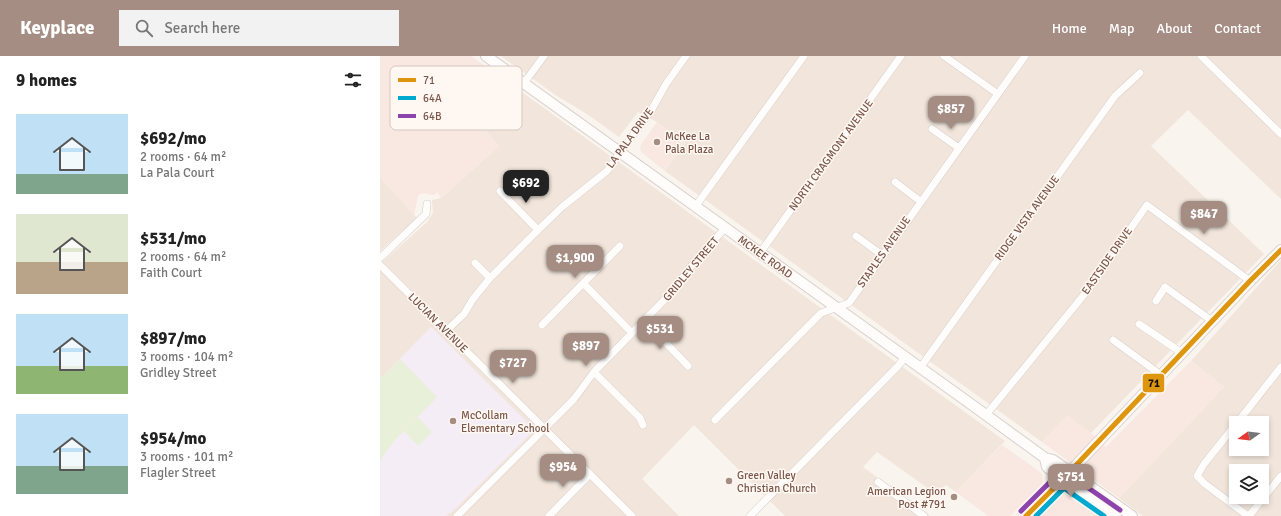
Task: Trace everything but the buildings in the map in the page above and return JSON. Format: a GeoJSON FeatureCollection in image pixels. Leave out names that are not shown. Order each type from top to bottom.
{"type":"FeatureCollection","features":[{"type":"Feature","properties":{"kind":"street","name":"MCKEE ROAD"},"geometry":{"type":"LineString","coordinates":[[486,56],[500,66]]}},
{"type":"Feature","properties":{"kind":"street"},"geometry":{"type":"LineString","coordinates":[[524,84],[544,56]]}},
{"type":"Feature","properties":{"kind":"street","name":"LA PALA DRIVE"},"geometry":{"type":"LineString","coordinates":[[446,331],[464,314],[473,298],[490,278],[538,230],[562,207],[607,171],[652,109],[666,84],[686,56]]}},
{"type":"Feature","properties":{"kind":"street"},"geometry":{"type":"LineString","coordinates":[[695,207],[804,56]]}},
{"type":"Feature","properties":{"kind":"street","name":"NORTH CRAGMONT AVENUE"},"geometry":{"type":"LineString","coordinates":[[760,253],[902,56]]}},
{"type":"Feature","properties":{"kind":"street"},"geometry":{"type":"LineString","coordinates":[[944,56],[998,94]]}},
{"type":"Feature","properties":{"kind":"street","name":"STAPLES AVENUE"},"geometry":{"type":"LineString","coordinates":[[715,420],[821,313],[849,303],[920,201],[1025,56]]}},
{"type":"Feature","properties":{"kind":"street"},"geometry":{"type":"LineString","coordinates":[[1201,56],[1281,134]]}},
{"type":"Feature","properties":{"kind":"street","name":"RIDGE VISTA AVENUE"},"geometry":{"type":"LineString","coordinates":[[920,368],[1115,96],[1140,73]]}},
{"type":"Feature","properties":{"kind":"street","name":"MCKEE ROAD"},"geometry":{"type":"LineString","coordinates":[[524,84],[1045,458],[1053,460],[1070,471],[1132,516]]}},
{"type":"Feature","properties":{"kind":"street"},"geometry":{"type":"LineString","coordinates":[[932,129],[959,148]]}},
{"type":"Feature","properties":{"kind":"street"},"geometry":{"type":"LineString","coordinates":[[895,182],[920,201]]}},
{"type":"Feature","properties":{"kind":"street"},"geometry":{"type":"LineString","coordinates":[[500,191],[538,230]]}},
{"type":"Feature","properties":{"kind":"street"},"geometry":{"type":"LineString","coordinates":[[380,258],[426,214],[426,204]]}},
{"type":"Feature","properties":{"kind":"street","name":"EASTSIDE DRIVE"},"geometry":{"type":"LineString","coordinates":[[986,415],[1087,291],[1147,205],[1250,281]]}},
{"type":"Feature","properties":{"kind":"street","name":"GRIDLEY STREET"},"geometry":{"type":"LineString","coordinates":[[457,516],[574,399],[594,372],[672,292],[692,265],[725,228]]}},
{"type":"Feature","properties":{"kind":"street"},"geometry":{"type":"LineString","coordinates":[[856,236],[882,255]]}},
{"type":"Feature","properties":{"kind":"street"},"geometry":{"type":"LineString","coordinates":[[542,325],[620,246]]}},
{"type":"Feature","properties":{"kind":"street"},"geometry":{"type":"LineString","coordinates":[[1026,516],[1281,250]]}},
{"type":"Feature","properties":{"kind":"street"},"geometry":{"type":"LineString","coordinates":[[475,263],[490,278]]}},
{"type":"Feature","properties":{"kind":"street","name":"LUCIAN AVENUE"},"geometry":{"type":"LineString","coordinates":[[380,265],[632,516]]}},
{"type":"Feature","properties":{"kind":"street"},"geometry":{"type":"LineString","coordinates":[[584,284],[632,333]]}},
{"type":"Feature","properties":{"kind":"street"},"geometry":{"type":"LineString","coordinates":[[1156,301],[1165,287],[1212,321]]}},
{"type":"Feature","properties":{"kind":"street"},"geometry":{"type":"LineString","coordinates":[[645,321],[688,366]]}},
{"type":"Feature","properties":{"kind":"street"},"geometry":{"type":"LineString","coordinates":[[1140,324],[1182,353]]}},
{"type":"Feature","properties":{"kind":"street"},"geometry":{"type":"LineString","coordinates":[[1113,340],[1161,375]]}},
{"type":"Feature","properties":{"kind":"street"},"geometry":{"type":"LineString","coordinates":[[750,516],[898,366],[905,357]]}},
{"type":"Feature","properties":{"kind":"street"},"geometry":{"type":"LineString","coordinates":[[1242,416],[1281,367]]}},
{"type":"Feature","properties":{"kind":"street"},"geometry":{"type":"LineString","coordinates":[[594,372],[640,418],[643,425]]}},
{"type":"Feature","properties":{"kind":"street"},"geometry":{"type":"LineString","coordinates":[[1229,432],[1204,464],[1197,476],[1205,484],[1248,516],[1281,476]]}},
{"type":"Feature","properties":{"kind":"street","name":"MCKEE ROAD"},"geometry":{"type":"LineString","coordinates":[[1045,458],[1047,467],[1116,516]]}},
{"type":"Feature","properties":{"kind":"street"},"geometry":{"type":"LineString","coordinates":[[549,516],[590,474]]}},
{"type":"Feature","properties":{"kind":"street"},"geometry":{"type":"LineString","coordinates":[[878,482],[924,516]]}},
{"type":"Feature","properties":{"kind":"shaded area"},"geometry":{"type":"Polygon","coordinates":[[[380,56],[471,56],[485,66],[390,66],[390,130],[485,130],[499,146],[441,198],[437,192],[434,195],[422,193],[418,196],[414,215],[380,177],[380,56]]]}},
{"type":"Feature","properties":{"kind":"shaded area"},"geometry":{"type":"Polygon","coordinates":[[[501,56],[1281,56],[1281,199],[1188,110],[1151,146],[1264,254],[1091,433],[1067,416],[1042,442],[665,171],[685,143],[657,122],[638,112],[619,137],[522,71],[522,66],[515,66],[501,56]]]}},
{"type":"Feature","properties":{"kind":"shaded area"},"geometry":{"type":"Polygon","coordinates":[[[522,92],[1005,441],[956,492],[946,485],[936,494],[877,452],[863,467],[930,516],[785,516],[694,425],[642,479],[679,516],[380,516],[380,264],[427,222],[433,213],[432,200],[441,198],[499,146],[485,130],[522,130],[522,92]]]}},
{"type":"Feature","properties":{"kind":"shaded area"},"geometry":{"type":"Polygon","coordinates":[[[657,122],[685,143],[665,171],[641,152],[640,146],[657,122]]]}},
{"type":"Feature","properties":{"kind":"shaded area"},"geometry":{"type":"Polygon","coordinates":[[[380,177],[417,218],[380,251],[380,177]]]}},
{"type":"Feature","properties":{"kind":"shaded area"},"geometry":{"type":"Polygon","coordinates":[[[1281,260],[1281,516],[1143,516],[1119,498],[1224,387],[1191,361],[1281,260]]]}},
{"type":"Feature","properties":{"kind":"shaded area","name":"McCollam Elementary School"},"geometry":{"type":"Polygon","coordinates":[[[431,327],[530,425],[530,434],[456,508],[446,516],[380,516],[380,379],[431,327]]]}},
{"type":"Feature","properties":{"kind":"shaded area"},"geometry":{"type":"Polygon","coordinates":[[[1191,361],[1224,387],[1119,498],[1042,442],[1067,415],[1091,433],[1106,447],[1191,361]]]}},
{"type":"Feature","properties":{"kind":"shaded area"},"geometry":{"type":"Polygon","coordinates":[[[1002,445],[1039,471],[1042,474],[1043,482],[1010,516],[988,516],[956,492],[1002,445]]]}},
{"type":"Feature","properties":{"kind":"shaded area"},"geometry":{"type":"Polygon","coordinates":[[[1067,494],[1100,516],[1039,516],[1056,499],[1067,494]]]}},
{"type":"Feature","properties":{"kind":"green space"},"geometry":{"type":"Polygon","coordinates":[[[400,359],[437,397],[394,441],[380,460],[380,379],[400,359]]]}},
{"type":"Feature","properties":{"kind":"green space"},"geometry":{"type":"Polygon","coordinates":[[[418,417],[432,432],[418,446],[404,431],[418,417]]]}},
{"type":"Feature","properties":{"kind":"transit line","name":"71"},"geometry":{"type":"LineString","coordinates":[[1026,516],[1281,250]]}},
{"type":"Feature","properties":{"kind":"transit line","name":"64B"},"geometry":{"type":"LineString","coordinates":[[1021,511],[1058,474],[1062,472],[1067,473],[1120,510]]}},
{"type":"Feature","properties":{"kind":"transit line","name":"64A"},"geometry":{"type":"LineString","coordinates":[[1036,516],[1064,488],[1104,516]]}},
{"type":"Feature","properties":{"kind":"place","name":"McKee La Pala Plaza"},"geometry":{"type":"Point","coordinates":[657,142]}},
{"type":"Feature","properties":{"kind":"place","name":"McCollam Elementary School"},"geometry":{"type":"Point","coordinates":[453,421]}},
{"type":"Feature","properties":{"kind":"place","name":"Green Valley Christian Church"},"geometry":{"type":"Point","coordinates":[729,481]}},
{"type":"Feature","properties":{"kind":"place","name":"American Legion Post #791"},"geometry":{"type":"Point","coordinates":[954,497]}}]}
